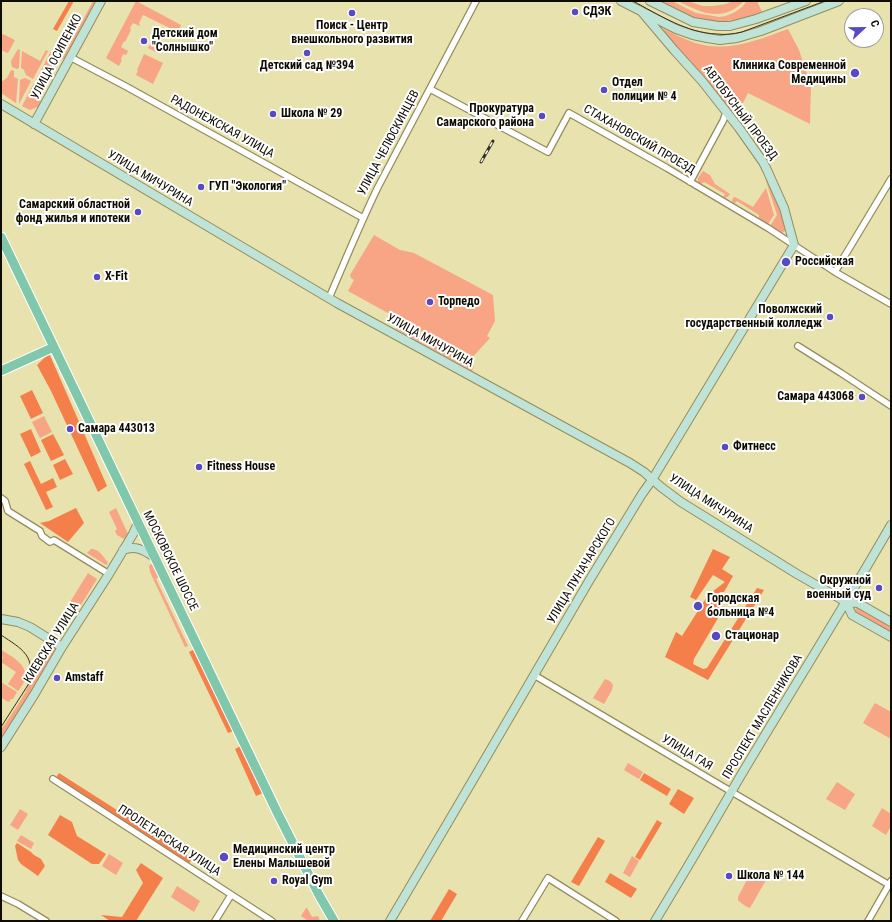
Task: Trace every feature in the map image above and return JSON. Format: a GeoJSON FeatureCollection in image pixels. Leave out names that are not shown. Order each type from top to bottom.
{"type":"FeatureCollection","features":[{"type":"Feature","properties":{"kind":"main road","name":"УЛИЦА ОСИПЕНКО"},"geometry":{"type":"LineString","coordinates":[[34,124],[101,1]]}},
{"type":"Feature","properties":{"kind":"main road"},"geometry":{"type":"LineString","coordinates":[[621,1],[676,29],[693,35],[720,40],[737,38],[755,33],[839,1]]}},
{"type":"Feature","properties":{"kind":"main road"},"geometry":{"type":"LineString","coordinates":[[650,1],[693,22],[730,26],[756,19],[806,1]]}},
{"type":"Feature","properties":{"kind":"main road","name":"АВТОБУСНЫЙ ПРОЕЗД"},"geometry":{"type":"LineString","coordinates":[[641,10],[702,81],[739,128],[767,170],[784,208],[794,245]]}},
{"type":"Feature","properties":{"kind":"main road","name":"УЛИЦА МИЧУРИНА"},"geometry":{"type":"LineString","coordinates":[[1,104],[231,241],[388,332],[644,472],[681,502],[717,525],[846,602],[858,603],[891,622]]}},
{"type":"Feature","properties":{"kind":"main road","name":"МОСКОВСКОЕ ШОССЕ"},"geometry":{"type":"LineString","coordinates":[[1,237],[274,806],[319,895],[334,921]]}},
{"type":"Feature","properties":{"kind":"main road","name":"УЛИЦА ЛУНАЧАРСКОГО"},"geometry":{"type":"LineString","coordinates":[[389,921],[589,581],[794,245]]}},
{"type":"Feature","properties":{"kind":"main road"},"geometry":{"type":"LineString","coordinates":[[1,371],[54,347]]}},
{"type":"Feature","properties":{"kind":"main road","name":"КИЕВСКАЯ УЛИЦА"},"geometry":{"type":"LineString","coordinates":[[1,747],[62,647],[109,574],[138,523]]}},
{"type":"Feature","properties":{"kind":"main road","name":"ПРОСПЕКТ МАСЛЕННИКОВА"},"geometry":{"type":"LineString","coordinates":[[655,921],[891,525]]}},
{"type":"Feature","properties":{"kind":"main road"},"geometry":{"type":"LineString","coordinates":[[123,550],[138,548],[154,557]]}},
{"type":"Feature","properties":{"kind":"main road","name":"УЛИЦА МИЧУРИНА"},"geometry":{"type":"LineString","coordinates":[[846,602],[852,614],[891,637]]}},
{"type":"Feature","properties":{"kind":"main road"},"geometry":{"type":"LineString","coordinates":[[1,619],[18,622],[30,627],[62,647]]}},
{"type":"Feature","properties":{"kind":"main road","name":"МОСКОВСКОЕ ШОССЕ"},"geometry":{"type":"LineString","coordinates":[[319,895],[329,921]]}},
{"type":"Feature","properties":{"kind":"street","name":"УЛИЦА ЧЕЛЮСКИНЦЕВ"},"geometry":{"type":"LineString","coordinates":[[329,298],[363,218],[381,181],[476,1]]}},
{"type":"Feature","properties":{"kind":"street","name":"РАДОНЕЖСКАЯ УЛИЦА"},"geometry":{"type":"LineString","coordinates":[[70,57],[363,218]]}},
{"type":"Feature","properties":{"kind":"street","name":"СТАХАНОВСКИЙ ПРОЕЗД"},"geometry":{"type":"LineString","coordinates":[[430,89],[548,152],[569,113],[690,182],[794,245]]}},
{"type":"Feature","properties":{"kind":"street"},"geometry":{"type":"LineString","coordinates":[[690,182],[726,113]]}},
{"type":"Feature","properties":{"kind":"street"},"geometry":{"type":"LineString","coordinates":[[835,272],[891,179]]}},
{"type":"Feature","properties":{"kind":"street"},"geometry":{"type":"LineString","coordinates":[[794,245],[835,272],[891,304]]}},
{"type":"Feature","properties":{"kind":"street"},"geometry":{"type":"LineString","coordinates":[[798,346],[891,406]]}},
{"type":"Feature","properties":{"kind":"street"},"geometry":{"type":"LineString","coordinates":[[1,498],[5,501],[8,511],[40,531],[42,536],[50,542],[54,540],[109,574]]}},
{"type":"Feature","properties":{"kind":"street","name":"УЛИЦА ГАЯ"},"geometry":{"type":"LineString","coordinates":[[534,676],[890,884]]}},
{"type":"Feature","properties":{"kind":"street","name":"ПРОЛЕТАРСКАЯ УЛИЦА"},"geometry":{"type":"LineString","coordinates":[[53,779],[272,921]]}},
{"type":"Feature","properties":{"kind":"street"},"geometry":{"type":"LineString","coordinates":[[522,921],[548,878],[616,921]]}},
{"type":"Feature","properties":{"kind":"street"},"geometry":{"type":"LineString","coordinates":[[868,921],[890,884]]}},
{"type":"Feature","properties":{"kind":"street"},"geometry":{"type":"LineString","coordinates":[[215,921],[231,895]]}},
{"type":"Feature","properties":{"kind":"street"},"geometry":{"type":"LineString","coordinates":[[1,896],[18,904],[46,921]]}},
{"type":"Feature","properties":{"kind":"shaded area"},"geometry":{"type":"Polygon","coordinates":[[[69,1],[74,1],[57,31],[53,29],[69,1]]]}},
{"type":"Feature","properties":{"kind":"shaded area"},"geometry":{"type":"Polygon","coordinates":[[[93,1],[99,1],[66,61],[62,59],[93,1]]]}},
{"type":"Feature","properties":{"kind":"shaded area"},"geometry":{"type":"Polygon","coordinates":[[[136,1],[181,25],[178,32],[143,15],[139,23],[140,26],[133,23],[125,42],[124,41],[121,47],[128,51],[126,55],[123,54],[119,66],[106,58],[136,1]]]}},
{"type":"Feature","properties":{"kind":"shaded area"},"geometry":{"type":"Polygon","coordinates":[[[659,1],[672,1],[696,13],[719,17],[735,12],[747,1],[757,1],[762,12],[748,18],[714,22],[691,17],[659,1]]]}},
{"type":"Feature","properties":{"kind":"shaded area"},"geometry":{"type":"Polygon","coordinates":[[[678,1],[687,1],[703,6],[714,6],[733,1],[744,1],[736,8],[728,12],[712,14],[695,9],[678,1]]]}},
{"type":"Feature","properties":{"kind":"shaded area"},"geometry":{"type":"Polygon","coordinates":[[[664,29],[695,43],[719,47],[754,41],[788,29],[799,50],[811,86],[810,124],[748,93],[743,103],[739,102],[731,113],[704,76],[678,50],[662,30],[664,29]]]}},
{"type":"Feature","properties":{"kind":"shaded area"},"geometry":{"type":"Polygon","coordinates":[[[3,34],[15,40],[8,53],[1,50],[1,37],[3,34]]]}},
{"type":"Feature","properties":{"kind":"shaded area"},"geometry":{"type":"Polygon","coordinates":[[[152,41],[160,41],[162,46],[158,53],[148,48],[152,41]]]}},
{"type":"Feature","properties":{"kind":"shaded area"},"geometry":{"type":"Polygon","coordinates":[[[18,49],[20,50],[19,68],[17,69],[12,67],[11,61],[18,49]]]}},
{"type":"Feature","properties":{"kind":"shaded area"},"geometry":{"type":"Polygon","coordinates":[[[46,50],[48,51],[33,79],[26,75],[24,70],[21,68],[22,51],[40,61],[46,50]]]}},
{"type":"Feature","properties":{"kind":"shaded area"},"geometry":{"type":"Polygon","coordinates":[[[51,51],[58,55],[43,83],[36,80],[51,51]]]}},
{"type":"Feature","properties":{"kind":"shaded area"},"geometry":{"type":"Polygon","coordinates":[[[144,54],[163,63],[153,84],[136,75],[144,54]]]}},
{"type":"Feature","properties":{"kind":"shaded area"},"geometry":{"type":"Polygon","coordinates":[[[11,70],[14,71],[14,77],[18,79],[16,103],[1,93],[1,82],[7,78],[11,70]]]}},
{"type":"Feature","properties":{"kind":"shaded area"},"geometry":{"type":"Polygon","coordinates":[[[25,78],[31,81],[19,104],[20,80],[25,78]]]}},
{"type":"Feature","properties":{"kind":"shaded area"},"geometry":{"type":"Polygon","coordinates":[[[34,83],[41,87],[38,93],[41,103],[40,106],[30,110],[22,106],[34,83]]]}},
{"type":"Feature","properties":{"kind":"shaded area"},"geometry":{"type":"Polygon","coordinates":[[[703,171],[710,175],[715,184],[730,194],[729,196],[723,197],[725,194],[704,182],[701,184],[699,183],[698,178],[703,171]]]}},
{"type":"Feature","properties":{"kind":"shaded area"},"geometry":{"type":"Polygon","coordinates":[[[765,178],[771,178],[787,229],[782,233],[770,226],[777,215],[765,178]]]}},
{"type":"Feature","properties":{"kind":"shaded area"},"geometry":{"type":"Polygon","coordinates":[[[766,188],[774,215],[768,224],[759,218],[759,215],[737,201],[734,204],[732,201],[735,197],[753,207],[766,188]]]}},
{"type":"Feature","properties":{"kind":"shaded area","name":"Торпедо"},"geometry":{"type":"Polygon","coordinates":[[[374,235],[400,250],[414,253],[493,295],[495,321],[487,336],[490,338],[471,359],[348,291],[354,280],[350,275],[374,235]]]}},
{"type":"Feature","properties":{"kind":"shaded area"},"geometry":{"type":"Polygon","coordinates":[[[393,321],[474,366],[472,371],[396,329],[397,326],[392,323],[393,321]]]}},
{"type":"Feature","properties":{"kind":"shaded area"},"geometry":{"type":"Polygon","coordinates":[[[49,353],[107,486],[98,492],[51,391],[37,365],[49,353]]]}},
{"type":"Feature","properties":{"kind":"shaded area"},"geometry":{"type":"Polygon","coordinates":[[[32,390],[43,413],[31,419],[20,396],[32,390]]]}},
{"type":"Feature","properties":{"kind":"shaded area"},"geometry":{"type":"Polygon","coordinates":[[[44,416],[52,432],[40,438],[32,422],[44,416]]]}},
{"type":"Feature","properties":{"kind":"shaded area"},"geometry":{"type":"Polygon","coordinates":[[[31,429],[41,452],[31,457],[20,434],[31,429]]]}},
{"type":"Feature","properties":{"kind":"shaded area"},"geometry":{"type":"Polygon","coordinates":[[[53,434],[64,455],[51,461],[41,440],[53,434]]]}},
{"type":"Feature","properties":{"kind":"shaded area"},"geometry":{"type":"Polygon","coordinates":[[[65,459],[73,474],[60,480],[53,465],[65,459]]]}},
{"type":"Feature","properties":{"kind":"shaded area"},"geometry":{"type":"Polygon","coordinates":[[[30,461],[41,484],[53,478],[57,487],[46,492],[53,507],[46,510],[24,464],[30,461]]]}},
{"type":"Feature","properties":{"kind":"shaded area"},"geometry":{"type":"Polygon","coordinates":[[[76,508],[84,523],[68,542],[40,523],[49,521],[76,508]]]}},
{"type":"Feature","properties":{"kind":"shaded area"},"geometry":{"type":"Polygon","coordinates":[[[116,508],[128,534],[124,539],[117,535],[115,531],[117,529],[109,512],[116,508]]]}},
{"type":"Feature","properties":{"kind":"shaded area"},"geometry":{"type":"Polygon","coordinates":[[[91,549],[94,549],[103,555],[108,563],[106,565],[87,553],[91,549]]]}},
{"type":"Feature","properties":{"kind":"shaded area"},"geometry":{"type":"Polygon","coordinates":[[[713,549],[730,557],[722,569],[733,576],[724,592],[720,592],[714,601],[724,608],[694,659],[693,664],[703,669],[707,668],[757,588],[764,590],[708,680],[665,657],[676,632],[682,636],[708,595],[725,582],[713,575],[696,600],[690,597],[713,549]]]}},
{"type":"Feature","properties":{"kind":"shaded area"},"geometry":{"type":"Polygon","coordinates":[[[151,564],[154,565],[159,577],[156,579],[188,646],[185,647],[150,572],[149,566],[151,564]]]}},
{"type":"Feature","properties":{"kind":"shaded area"},"geometry":{"type":"Polygon","coordinates":[[[88,573],[97,579],[76,613],[67,607],[88,573]]]}},
{"type":"Feature","properties":{"kind":"shaded area"},"geometry":{"type":"Polygon","coordinates":[[[857,606],[891,625],[891,634],[854,612],[857,606]]]}},
{"type":"Feature","properties":{"kind":"shaded area"},"geometry":{"type":"Polygon","coordinates":[[[66,609],[75,615],[67,627],[58,621],[66,609]]]}},
{"type":"Feature","properties":{"kind":"shaded area"},"geometry":{"type":"Polygon","coordinates":[[[50,643],[56,648],[56,652],[4,736],[1,738],[1,730],[25,692],[32,677],[32,671],[50,643]]]}},
{"type":"Feature","properties":{"kind":"shaded area"},"geometry":{"type":"Polygon","coordinates":[[[195,649],[234,731],[228,733],[189,652],[195,649]]]}},
{"type":"Feature","properties":{"kind":"shaded area"},"geometry":{"type":"Polygon","coordinates":[[[1,650],[18,661],[24,669],[25,679],[18,691],[8,684],[16,672],[1,662],[3,657],[1,655],[1,650]]]}},
{"type":"Feature","properties":{"kind":"shaded area"},"geometry":{"type":"Polygon","coordinates":[[[605,679],[610,681],[613,685],[612,690],[604,704],[593,698],[605,679]]]}},
{"type":"Feature","properties":{"kind":"shaded area"},"geometry":{"type":"Polygon","coordinates":[[[1,682],[17,692],[13,699],[9,702],[1,698],[1,682]]]}},
{"type":"Feature","properties":{"kind":"shaded area"},"geometry":{"type":"Polygon","coordinates":[[[875,703],[891,712],[891,739],[863,723],[875,703]]]}},
{"type":"Feature","properties":{"kind":"shaded area"},"geometry":{"type":"Polygon","coordinates":[[[241,746],[263,793],[256,796],[235,749],[241,746]]]}},
{"type":"Feature","properties":{"kind":"shaded area"},"geometry":{"type":"Polygon","coordinates":[[[628,763],[643,772],[639,779],[624,770],[628,763]]]}},
{"type":"Feature","properties":{"kind":"shaded area"},"geometry":{"type":"Polygon","coordinates":[[[59,773],[192,858],[189,864],[55,779],[59,773]]]}},
{"type":"Feature","properties":{"kind":"shaded area"},"geometry":{"type":"Polygon","coordinates":[[[644,773],[671,789],[667,796],[640,780],[644,773]]]}},
{"type":"Feature","properties":{"kind":"shaded area"},"geometry":{"type":"Polygon","coordinates":[[[837,782],[855,794],[845,810],[826,799],[837,782]]]}},
{"type":"Feature","properties":{"kind":"shaded area"},"geometry":{"type":"Polygon","coordinates":[[[678,789],[694,798],[684,814],[669,804],[678,789]]]}},
{"type":"Feature","properties":{"kind":"shaded area"},"geometry":{"type":"Polygon","coordinates":[[[882,808],[891,814],[891,826],[886,835],[872,826],[882,808]]]}},
{"type":"Feature","properties":{"kind":"shaded area"},"geometry":{"type":"Polygon","coordinates":[[[20,809],[28,814],[18,830],[10,825],[20,809]]]}},
{"type":"Feature","properties":{"kind":"shaded area"},"geometry":{"type":"Polygon","coordinates":[[[60,815],[72,822],[77,836],[106,854],[99,864],[92,864],[48,835],[60,815]]]}},
{"type":"Feature","properties":{"kind":"shaded area"},"geometry":{"type":"Polygon","coordinates":[[[657,820],[662,823],[640,860],[635,857],[657,820]]]}},
{"type":"Feature","properties":{"kind":"shaded area"},"geometry":{"type":"Polygon","coordinates":[[[21,835],[34,843],[31,849],[17,841],[21,835]]]}},
{"type":"Feature","properties":{"kind":"shaded area"},"geometry":{"type":"Polygon","coordinates":[[[598,837],[605,841],[579,886],[571,882],[598,837]]]}},
{"type":"Feature","properties":{"kind":"shaded area"},"geometry":{"type":"Polygon","coordinates":[[[17,843],[41,859],[45,866],[38,876],[21,864],[18,860],[15,846],[17,843]]]}},
{"type":"Feature","properties":{"kind":"shaded area"},"geometry":{"type":"Polygon","coordinates":[[[109,854],[123,863],[116,875],[102,866],[109,854]]]}},
{"type":"Feature","properties":{"kind":"shaded area"},"geometry":{"type":"Polygon","coordinates":[[[632,856],[639,861],[630,877],[623,873],[632,856]]]}},
{"type":"Feature","properties":{"kind":"shaded area"},"geometry":{"type":"Polygon","coordinates":[[[141,863],[163,878],[136,921],[110,921],[101,915],[122,917],[143,883],[136,870],[141,863]]]}},
{"type":"Feature","properties":{"kind":"shaded area"},"geometry":{"type":"Polygon","coordinates":[[[751,872],[755,872],[766,880],[750,908],[739,901],[738,897],[751,872]]]}},
{"type":"Feature","properties":{"kind":"shaded area"},"geometry":{"type":"Polygon","coordinates":[[[610,873],[637,889],[631,898],[605,882],[610,873]]]}},
{"type":"Feature","properties":{"kind":"shaded area"},"geometry":{"type":"Polygon","coordinates":[[[177,886],[200,901],[194,912],[171,897],[177,886]]]}},
{"type":"Feature","properties":{"kind":"shaded area"},"geometry":{"type":"Polygon","coordinates":[[[449,889],[457,894],[441,921],[430,921],[449,889]]]}},
{"type":"Feature","properties":{"kind":"shaded area"},"geometry":{"type":"Polygon","coordinates":[[[306,908],[312,917],[318,916],[320,921],[308,921],[301,916],[306,908]]]}},
{"type":"Feature","properties":{"kind":"tram line"},"geometry":{"type":"LineString","coordinates":[[633,1],[684,27],[706,33],[723,34],[742,32],[825,1]]}},
{"type":"Feature","properties":{"kind":"tram line"},"geometry":{"type":"LineString","coordinates":[[1,635],[26,654],[31,667],[28,685],[1,727]]}},
{"type":"Feature","properties":{"kind":"railway"},"geometry":{"type":"LineString","coordinates":[[481,162],[493,141]]}},
{"type":"Feature","properties":{"kind":"place","name":"СДЭК"},"geometry":{"type":"Point","coordinates":[575,12]}},
{"type":"Feature","properties":{"kind":"place","name":"Поиск - Центр внешкольного развития"},"geometry":{"type":"Point","coordinates":[352,13]}},
{"type":"Feature","properties":{"kind":"place","name":"Детский дом \"Солнышко\""},"geometry":{"type":"Point","coordinates":[144,41]}},
{"type":"Feature","properties":{"kind":"place","name":"Детский сад №394"},"geometry":{"type":"Point","coordinates":[307,53]}},
{"type":"Feature","properties":{"kind":"place","name":"Клиника Современной Медицины"},"geometry":{"type":"Point","coordinates":[855,73]}},
{"type":"Feature","properties":{"kind":"place","name":"Отдел полиции № 4"},"geometry":{"type":"Point","coordinates":[604,90]}},
{"type":"Feature","properties":{"kind":"place","name":"Школа № 29"},"geometry":{"type":"Point","coordinates":[273,114]}},
{"type":"Feature","properties":{"kind":"place","name":"Прокуратура Самарского района"},"geometry":{"type":"Point","coordinates":[542,116]}},
{"type":"Feature","properties":{"kind":"place","name":"ГУП \"Экология\""},"geometry":{"type":"Point","coordinates":[201,187]}},
{"type":"Feature","properties":{"kind":"place","name":"Самарский областной фонд жилья и ипотеки"},"geometry":{"type":"Point","coordinates":[138,212]}},
{"type":"Feature","properties":{"kind":"place","name":"Российская"},"geometry":{"type":"Point","coordinates":[786,262]}},
{"type":"Feature","properties":{"kind":"place","name":"X-Fit"},"geometry":{"type":"Point","coordinates":[97,277]}},
{"type":"Feature","properties":{"kind":"place","name":"Торпедо"},"geometry":{"type":"Point","coordinates":[430,302]}},
{"type":"Feature","properties":{"kind":"place","name":"Поволжский государственный колледж"},"geometry":{"type":"Point","coordinates":[830,317]}},
{"type":"Feature","properties":{"kind":"place","name":"Самара 443068"},"geometry":{"type":"Point","coordinates":[862,397]}},
{"type":"Feature","properties":{"kind":"place","name":"Самара 443013"},"geometry":{"type":"Point","coordinates":[70,429]}},
{"type":"Feature","properties":{"kind":"place","name":"Фитнесс"},"geometry":{"type":"Point","coordinates":[725,447]}},
{"type":"Feature","properties":{"kind":"place","name":"Fitness House"},"geometry":{"type":"Point","coordinates":[199,467]}},
{"type":"Feature","properties":{"kind":"place","name":"Окружной военный суд"},"geometry":{"type":"Point","coordinates":[879,588]}},
{"type":"Feature","properties":{"kind":"place","name":"Городская больница №4"},"geometry":{"type":"Point","coordinates":[698,606]}},
{"type":"Feature","properties":{"kind":"place","name":"Стационар"},"geometry":{"type":"Point","coordinates":[716,636]}},
{"type":"Feature","properties":{"kind":"place","name":"Amstaff"},"geometry":{"type":"Point","coordinates":[57,678]}},
{"type":"Feature","properties":{"kind":"place","name":"Медицинский центр Елены Малышевой"},"geometry":{"type":"Point","coordinates":[224,857]}},
{"type":"Feature","properties":{"kind":"place","name":"Школа № 144"},"geometry":{"type":"Point","coordinates":[729,876]}},
{"type":"Feature","properties":{"kind":"place","name":"Royal Gym"},"geometry":{"type":"Point","coordinates":[274,881]}}]}
